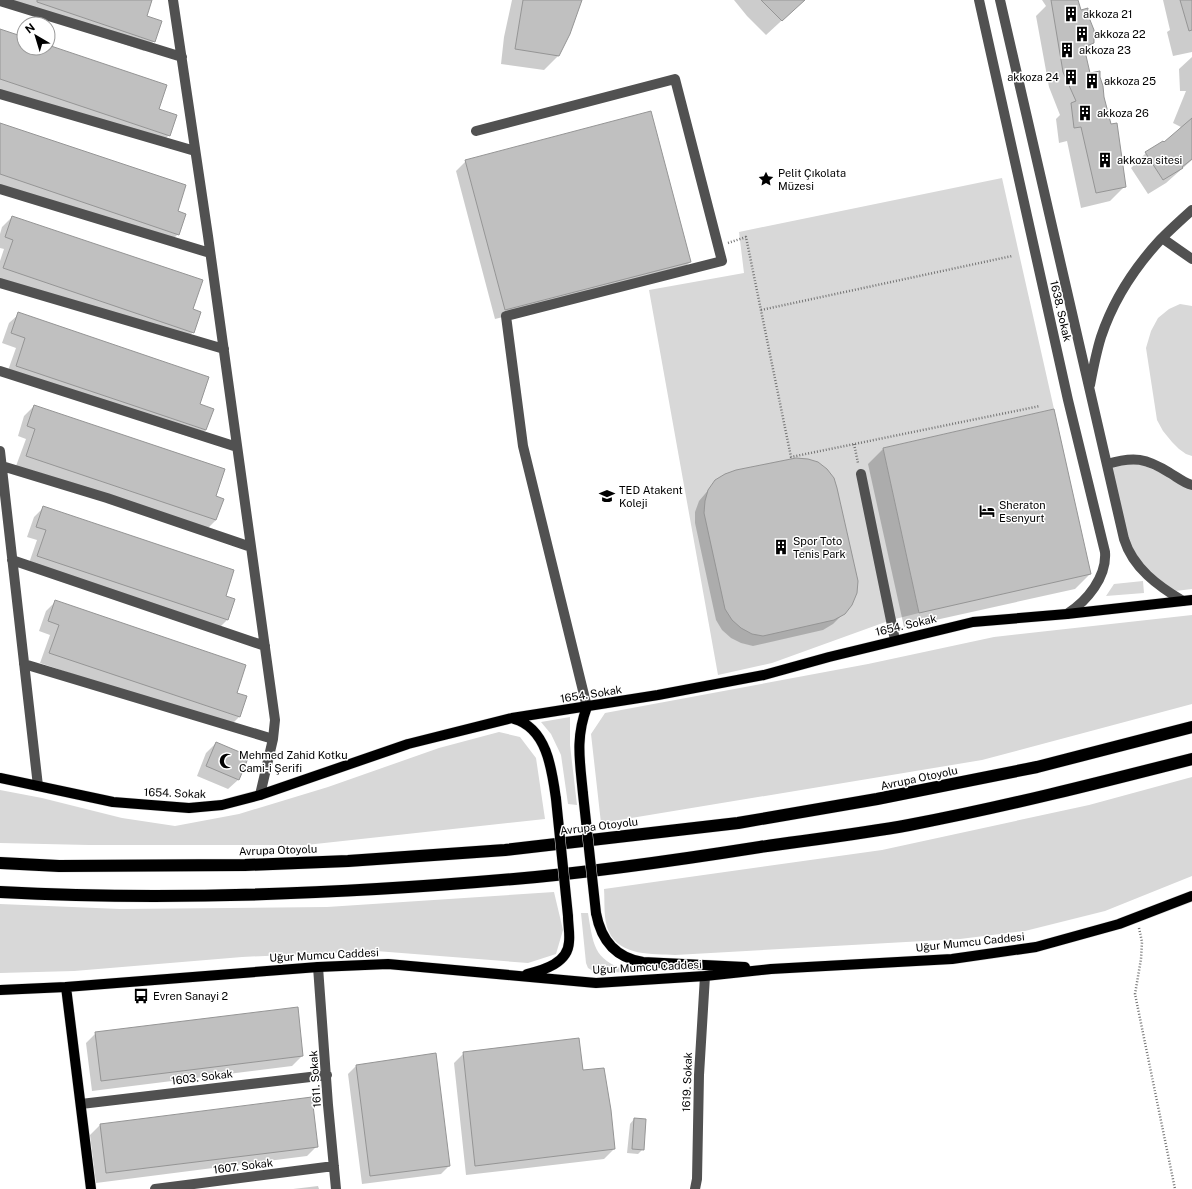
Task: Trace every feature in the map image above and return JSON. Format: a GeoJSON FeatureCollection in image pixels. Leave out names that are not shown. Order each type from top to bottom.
{"type":"FeatureCollection","features":[{"type":"Feature","properties":{"kind":"highway","name":"Avrupa Otoyolu"},"geometry":{"type":"LineString","coordinates":[[0,863],[59,866],[245,865],[356,860],[520,848],[738,823],[877,800],[1037,767],[1192,727]]}},
{"type":"Feature","properties":{"kind":"highway"},"geometry":{"type":"LineString","coordinates":[[0,892],[185,896],[376,889],[516,879],[685,859],[909,825],[1080,788],[1192,759]]}},
{"type":"Feature","properties":{"kind":"main road","name":"1654. Sokak"},"geometry":{"type":"LineString","coordinates":[[0,778],[113,802],[190,808],[222,805],[260,795],[408,744],[512,718],[650,697],[764,675],[829,656],[973,622],[1067,614],[1187,601]]}},
{"type":"Feature","properties":{"kind":"main road"},"geometry":{"type":"LineString","coordinates":[[587,707],[581,724],[579,758],[596,913],[601,931],[608,943],[620,954],[635,961],[771,969]]}},
{"type":"Feature","properties":{"kind":"main road"},"geometry":{"type":"LineString","coordinates":[[512,718],[527,725],[543,744],[551,768],[556,799],[568,916],[569,942],[568,949],[559,961],[548,968],[518,976]]}},
{"type":"Feature","properties":{"kind":"main road","name":"Uğur Mumcu Caddesi"},"geometry":{"type":"LineString","coordinates":[[0,990],[318,967],[388,964],[596,983],[705,976],[771,969],[952,959],[1036,947],[1119,924],[1192,896]]}},
{"type":"Feature","properties":{"kind":"main road"},"geometry":{"type":"LineString","coordinates":[[66,986],[91,1189]]}},
{"type":"Feature","properties":{"kind":"street"},"geometry":{"type":"LineString","coordinates":[[173,0],[224,349],[275,720],[273,739],[260,795]]}},
{"type":"Feature","properties":{"kind":"street","name":"1638. Sokak"},"geometry":{"type":"LineString","coordinates":[[979,0],[1068,400],[1104,552],[1105,559],[1101,576],[1083,601],[1067,614]]}},
{"type":"Feature","properties":{"kind":"street","name":"1638. Sokak"},"geometry":{"type":"LineString","coordinates":[[1000,0],[1124,539],[1131,556],[1150,578],[1168,592],[1187,601]]}},
{"type":"Feature","properties":{"kind":"street"},"geometry":{"type":"LineString","coordinates":[[0,1],[182,57]]}},
{"type":"Feature","properties":{"kind":"street"},"geometry":{"type":"LineString","coordinates":[[476,131],[675,79],[722,261],[506,316],[523,446],[587,707]]}},
{"type":"Feature","properties":{"kind":"street"},"geometry":{"type":"LineString","coordinates":[[0,94],[195,151]]}},
{"type":"Feature","properties":{"kind":"street"},"geometry":{"type":"LineString","coordinates":[[0,189],[210,253]]}},
{"type":"Feature","properties":{"kind":"street"},"geometry":{"type":"LineString","coordinates":[[1089,389],[1100,338],[1123,289],[1136,269],[1162,238],[1192,210]]}},
{"type":"Feature","properties":{"kind":"street"},"geometry":{"type":"LineString","coordinates":[[1162,238],[1192,259]]}},
{"type":"Feature","properties":{"kind":"street"},"geometry":{"type":"LineString","coordinates":[[0,283],[224,349]]}},
{"type":"Feature","properties":{"kind":"street"},"geometry":{"type":"LineString","coordinates":[[0,371],[237,447]]}},
{"type":"Feature","properties":{"kind":"street"},"geometry":{"type":"LineString","coordinates":[[0,452],[38,786]]}},
{"type":"Feature","properties":{"kind":"street"},"geometry":{"type":"LineString","coordinates":[[1107,464],[1128,459],[1140,459],[1158,465],[1192,485]]}},
{"type":"Feature","properties":{"kind":"street"},"geometry":{"type":"LineString","coordinates":[[2,466],[108,498],[251,547]]}},
{"type":"Feature","properties":{"kind":"street"},"geometry":{"type":"LineString","coordinates":[[860,474],[895,640]]}},
{"type":"Feature","properties":{"kind":"street"},"geometry":{"type":"LineString","coordinates":[[12,560],[265,646]]}},
{"type":"Feature","properties":{"kind":"street"},"geometry":{"type":"LineString","coordinates":[[24,664],[273,739]]}},
{"type":"Feature","properties":{"kind":"street","name":"1611. Sokak"},"geometry":{"type":"LineString","coordinates":[[318,967],[336,1189]]}},
{"type":"Feature","properties":{"kind":"street","name":"1619. Sokak"},"geometry":{"type":"LineString","coordinates":[[695,1189],[697,1179],[699,1076],[705,976]]}},
{"type":"Feature","properties":{"kind":"street","name":"1603. Sokak"},"geometry":{"type":"LineString","coordinates":[[81,1104],[327,1075]]}},
{"type":"Feature","properties":{"kind":"street","name":"1607. Sokak"},"geometry":{"type":"LineString","coordinates":[[154,1189],[334,1166]]}},
{"type":"Feature","properties":{"kind":"path"},"geometry":{"type":"LineString","coordinates":[[718,246],[746,237],[791,457],[1040,406]]}},
{"type":"Feature","properties":{"kind":"path"},"geometry":{"type":"LineString","coordinates":[[761,310],[1012,256]]}},
{"type":"Feature","properties":{"kind":"path"},"geometry":{"type":"LineString","coordinates":[[854,444],[860,474]]}},
{"type":"Feature","properties":{"kind":"path"},"geometry":{"type":"LineString","coordinates":[[1137,917],[1142,942],[1142,959],[1135,994],[1175,1189]]}},
{"type":"Feature","properties":{"kind":"shaded area"},"geometry":{"type":"Polygon","coordinates":[[[1002,178],[1054,409],[883,448],[919,613],[891,620],[772,663],[718,675],[649,290],[744,273],[739,232],[1002,178]]]}},
{"type":"Feature","properties":{"kind":"shaded area"},"geometry":{"type":"Polygon","coordinates":[[[1180,304],[1192,306],[1192,456],[1186,454],[1172,442],[1163,431],[1157,420],[1146,348],[1151,331],[1158,318],[1169,309],[1180,304]]]}},
{"type":"Feature","properties":{"kind":"shaded area"},"geometry":{"type":"Polygon","coordinates":[[[1127,459],[1192,485],[1192,589],[1167,592],[1135,562],[1107,464],[1127,459]]]}},
{"type":"Feature","properties":{"kind":"shaded area"},"geometry":{"type":"Polygon","coordinates":[[[1143,581],[1144,593],[1106,596],[1114,584],[1143,581]]]}},
{"type":"Feature","properties":{"kind":"shaded area"},"geometry":{"type":"Polygon","coordinates":[[[1192,615],[1192,704],[982,760],[601,823],[591,734],[605,713],[868,664],[994,637],[1192,615]]]}},
{"type":"Feature","properties":{"kind":"shaded area"},"geometry":{"type":"Polygon","coordinates":[[[570,717],[570,745],[577,805],[568,804],[561,755],[551,734],[541,722],[570,717]]]}},
{"type":"Feature","properties":{"kind":"shaded area"},"geometry":{"type":"Polygon","coordinates":[[[499,732],[520,737],[536,758],[545,819],[306,845],[89,845],[0,843],[0,790],[42,798],[122,818],[175,826],[239,814],[328,787],[439,748],[499,732]]]}},
{"type":"Feature","properties":{"kind":"shaded area"},"geometry":{"type":"Polygon","coordinates":[[[1192,777],[1192,876],[1105,911],[1025,931],[960,939],[675,955],[647,954],[629,950],[614,940],[607,927],[605,917],[604,889],[882,850],[1089,805],[1192,777]]]}},
{"type":"Feature","properties":{"kind":"shaded area"},"geometry":{"type":"Polygon","coordinates":[[[554,892],[563,930],[556,954],[528,963],[376,951],[242,957],[74,971],[0,973],[0,904],[120,909],[327,907],[554,892]]]}},
{"type":"Feature","properties":{"kind":"shaded area"},"geometry":{"type":"Polygon","coordinates":[[[581,913],[588,913],[592,937],[598,952],[611,963],[633,973],[593,971],[588,968],[586,963],[581,913]]]}},
{"type":"Feature","properties":{"kind":"building"},"geometry":{"type":"Polygon","coordinates":[[[37,0],[152,0],[147,16],[162,21],[155,42],[37,2],[37,0]]]}},
{"type":"Feature","properties":{"kind":"building"},"geometry":{"type":"Polygon","coordinates":[[[523,0],[582,0],[570,34],[559,56],[515,49],[523,0]]]}},
{"type":"Feature","properties":{"kind":"building"},"geometry":{"type":"Polygon","coordinates":[[[761,0],[805,0],[782,21],[761,0]]]}},
{"type":"Feature","properties":{"kind":"building"},"geometry":{"type":"Polygon","coordinates":[[[1051,0],[1078,0],[1081,10],[1088,8],[1088,15],[1094,30],[1094,43],[1084,47],[1090,73],[1100,71],[1104,97],[1111,124],[1117,123],[1126,187],[1096,193],[1081,127],[1074,128],[1071,103],[1076,101],[1063,72],[1051,0]]]}},
{"type":"Feature","properties":{"kind":"building"},"geometry":{"type":"Polygon","coordinates":[[[1180,0],[1192,0],[1192,30],[1189,31],[1180,0]]]}},
{"type":"Feature","properties":{"kind":"building"},"geometry":{"type":"Polygon","coordinates":[[[0,29],[16,34],[16,56],[56,56],[56,48],[167,85],[159,109],[177,115],[170,136],[0,79],[0,29]]]}},
{"type":"Feature","properties":{"kind":"building"},"geometry":{"type":"Polygon","coordinates":[[[651,111],[691,262],[505,310],[465,160],[651,111]]]}},
{"type":"Feature","properties":{"kind":"building"},"geometry":{"type":"Polygon","coordinates":[[[1192,118],[1192,159],[1182,167],[1183,168],[1163,180],[1145,152],[1163,141],[1164,142],[1192,118]]]}},
{"type":"Feature","properties":{"kind":"building"},"geometry":{"type":"Polygon","coordinates":[[[0,123],[186,185],[178,211],[186,214],[179,235],[0,174],[0,123]]]}},
{"type":"Feature","properties":{"kind":"building"},"geometry":{"type":"Polygon","coordinates":[[[12,216],[203,280],[193,309],[201,312],[194,333],[3,268],[13,240],[5,237],[12,216]]]}},
{"type":"Feature","properties":{"kind":"building"},"geometry":{"type":"Polygon","coordinates":[[[18,312],[209,377],[200,404],[214,409],[206,430],[16,366],[25,338],[11,333],[18,312]]]}},
{"type":"Feature","properties":{"kind":"building"},"geometry":{"type":"Polygon","coordinates":[[[34,405],[225,469],[216,496],[224,499],[216,520],[26,456],[35,429],[27,426],[34,405]]]}},
{"type":"Feature","properties":{"kind":"building","name":"Sheraton Esenyurt"},"geometry":{"type":"Polygon","coordinates":[[[1054,409],[1091,574],[919,613],[883,448],[1054,409]]]}},
{"type":"Feature","properties":{"kind":"building","name":"Spor Toto Tenis Park"},"geometry":{"type":"Polygon","coordinates":[[[796,458],[818,462],[827,469],[834,478],[858,581],[857,593],[852,605],[845,614],[834,620],[763,636],[752,634],[741,628],[732,620],[725,609],[704,513],[705,501],[708,490],[715,480],[725,474],[736,470],[796,458]]]}},
{"type":"Feature","properties":{"kind":"building"},"geometry":{"type":"Polygon","coordinates":[[[43,506],[234,570],[226,596],[235,599],[228,620],[37,556],[46,530],[36,527],[43,506]]]}},
{"type":"Feature","properties":{"kind":"building"},"geometry":{"type":"Polygon","coordinates":[[[55,600],[246,665],[237,693],[247,696],[240,717],[49,653],[59,625],[48,621],[55,600]]]}},
{"type":"Feature","properties":{"kind":"building","name":"Mehmed Zahid Kotku Cami-i Şerifi"},"geometry":{"type":"Polygon","coordinates":[[[216,742],[249,756],[239,780],[206,766],[216,742]]]}},
{"type":"Feature","properties":{"kind":"building"},"geometry":{"type":"Polygon","coordinates":[[[298,1007],[303,1056],[101,1081],[95,1032],[298,1007]]]}},
{"type":"Feature","properties":{"kind":"building"},"geometry":{"type":"Polygon","coordinates":[[[579,1038],[583,1070],[604,1068],[611,1110],[615,1149],[475,1166],[463,1052],[579,1038]]]}},
{"type":"Feature","properties":{"kind":"building"},"geometry":{"type":"Polygon","coordinates":[[[436,1053],[450,1166],[370,1176],[356,1065],[436,1053]]]}},
{"type":"Feature","properties":{"kind":"building"},"geometry":{"type":"Polygon","coordinates":[[[312,1097],[318,1147],[106,1173],[100,1124],[312,1097]]]}},
{"type":"Feature","properties":{"kind":"building"},"geometry":{"type":"Polygon","coordinates":[[[634,1118],[646,1119],[644,1150],[632,1149],[634,1118]]]}},
{"type":"Feature","properties":{"kind":"place","name":"akkoza 21"},"geometry":{"type":"Point","coordinates":[1071,14]}},
{"type":"Feature","properties":{"kind":"place","name":"akkoza 22"},"geometry":{"type":"Point","coordinates":[1082,34]}},
{"type":"Feature","properties":{"kind":"place","name":"akkoza 23"},"geometry":{"type":"Point","coordinates":[1067,50]}},
{"type":"Feature","properties":{"kind":"place","name":"akkoza 24"},"geometry":{"type":"Point","coordinates":[1071,77]}},
{"type":"Feature","properties":{"kind":"place","name":"akkoza 25"},"geometry":{"type":"Point","coordinates":[1092,81]}},
{"type":"Feature","properties":{"kind":"place","name":"akkoza 26"},"geometry":{"type":"Point","coordinates":[1085,113]}},
{"type":"Feature","properties":{"kind":"place","name":"akkoza sitesi"},"geometry":{"type":"Point","coordinates":[1105,160]}},
{"type":"Feature","properties":{"kind":"place","name":"Pelit Çıkolata Müzesi"},"geometry":{"type":"Point","coordinates":[766,179]}},
{"type":"Feature","properties":{"kind":"place","name":"TED Atakent Koleji"},"geometry":{"type":"Point","coordinates":[607,496]}},
{"type":"Feature","properties":{"kind":"place","name":"Sheraton Esenyurt"},"geometry":{"type":"Point","coordinates":[987,511]}},
{"type":"Feature","properties":{"kind":"place","name":"Spor Toto Tenis Park"},"geometry":{"type":"Point","coordinates":[781,547]}},
{"type":"Feature","properties":{"kind":"place","name":"Mehmed Zahid Kotku Cami-i Şerifi"},"geometry":{"type":"Point","coordinates":[227,761]}},
{"type":"Feature","properties":{"kind":"place","name":"Evren Sanayi 2"},"geometry":{"type":"Point","coordinates":[141,996]}}]}
